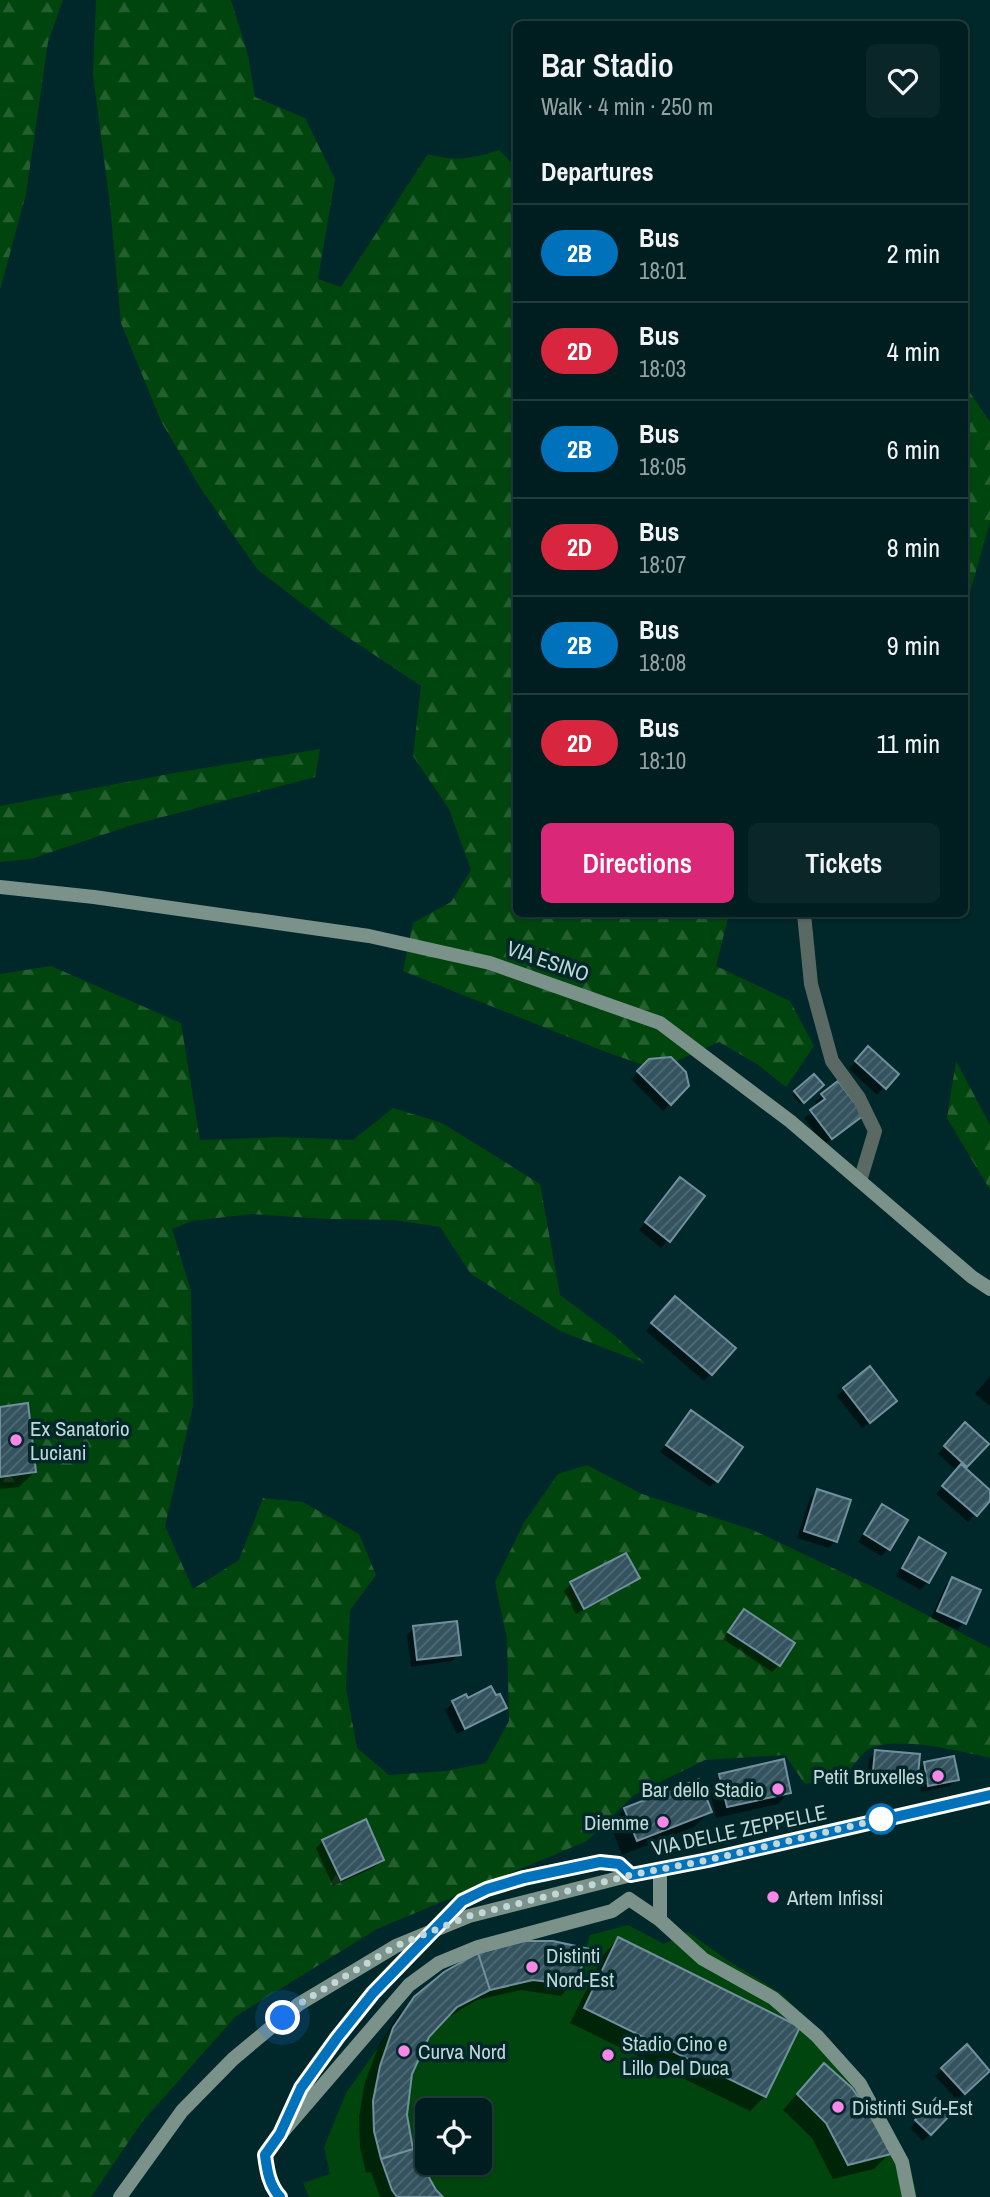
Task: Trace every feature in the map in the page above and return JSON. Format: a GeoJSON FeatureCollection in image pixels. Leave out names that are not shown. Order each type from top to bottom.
{"type":"FeatureCollection","features":[{"type":"Feature","properties":{"kind":"street","name":"VIA ESINO"},"geometry":{"type":"LineString","coordinates":[[0,887],[94,897],[369,936],[502,967],[660,1023],[790,1121],[972,1277],[990,1289]]}},
{"type":"Feature","properties":{"kind":"street"},"geometry":{"type":"LineString","coordinates":[[804,917],[811,984],[832,1061],[859,1098],[875,1131],[860,1181]]}},
{"type":"Feature","properties":{"kind":"street","name":"VIA DELLE ZEPPELLE"},"geometry":{"type":"LineString","coordinates":[[462,1901],[487,1889],[520,1879],[600,1862],[619,1864],[631,1875],[708,1860],[990,1795]]}},
{"type":"Feature","properties":{"kind":"street"},"geometry":{"type":"LineString","coordinates":[[660,1869],[660,1920]]}},
{"type":"Feature","properties":{"kind":"street"},"geometry":{"type":"LineString","coordinates":[[120,2197],[197,2094],[233,2059],[299,2004],[396,1946],[469,1916],[631,1875],[629,1899]]}},
{"type":"Feature","properties":{"kind":"street"},"geometry":{"type":"LineString","coordinates":[[629,1899],[660,1920],[704,1959],[773,1998],[826,2045],[860,2084],[902,2162],[909,2197]]}},
{"type":"Feature","properties":{"kind":"street"},"geometry":{"type":"LineString","coordinates":[[280,2197],[268,2176],[265,2155],[409,1984],[439,1963],[478,1947],[612,1911],[629,1899]]}},
{"type":"Feature","properties":{"kind":"street"},"geometry":{"type":"LineString","coordinates":[[280,2134],[301,2088],[373,1993]]}},
{"type":"Feature","properties":{"kind":"green space"},"geometry":{"type":"Polygon","coordinates":[[[0,0],[63,0],[48,42],[26,194],[0,290],[0,0]]]}},
{"type":"Feature","properties":{"kind":"green space"},"geometry":{"type":"Polygon","coordinates":[[[96,0],[231,0],[248,55],[255,97],[305,118],[335,179],[318,279],[341,287],[428,154],[464,158],[499,150],[512,163],[513,917],[728,917],[716,966],[790,1001],[814,1046],[786,1087],[757,1064],[719,1042],[668,1065],[649,1067],[403,971],[413,923],[451,902],[471,870],[449,809],[413,756],[421,686],[334,628],[258,570],[201,489],[161,421],[121,323],[110,205],[93,75],[96,0]]]}},
{"type":"Feature","properties":{"kind":"green space"},"geometry":{"type":"Polygon","coordinates":[[[968,390],[990,422],[990,522],[968,599],[968,390]]]}},
{"type":"Feature","properties":{"kind":"green space"},"geometry":{"type":"Polygon","coordinates":[[[320,749],[315,777],[132,825],[31,859],[0,862],[0,806],[320,749]]]}},
{"type":"Feature","properties":{"kind":"green space"},"geometry":{"type":"Polygon","coordinates":[[[51,966],[181,1023],[200,1140],[280,1137],[353,1140],[393,1108],[442,1123],[540,1184],[560,1295],[615,1336],[646,1364],[560,1331],[471,1274],[440,1227],[395,1220],[251,1214],[192,1221],[172,1229],[191,1291],[193,1406],[165,1526],[193,1589],[239,1560],[263,1498],[303,1502],[359,1534],[376,1575],[350,1610],[346,1688],[357,1748],[389,1775],[446,1771],[486,1763],[509,1721],[507,1639],[495,1582],[525,1521],[558,1474],[587,1465],[642,1494],[753,1530],[875,1588],[990,1648],[990,1758],[929,1746],[881,1745],[866,1751],[843,1779],[805,1784],[785,1755],[705,1760],[634,1795],[587,1841],[377,1929],[236,2016],[142,2122],[91,2197],[0,2197],[0,974],[51,966]]]}},
{"type":"Feature","properties":{"kind":"green space"},"geometry":{"type":"Polygon","coordinates":[[[956,1061],[990,1125],[990,1190],[947,1118],[956,1061]]]}},
{"type":"Feature","properties":{"kind":"green space","name":"Stadio Cino e Lillo Del Duca"},"geometry":{"type":"Polygon","coordinates":[[[628,1925],[664,1944],[688,1932],[779,1992],[820,2030],[865,2081],[909,2160],[917,2197],[309,2197],[303,2183],[330,2174],[324,2147],[346,2093],[414,1997],[444,1972],[478,1953],[553,1941],[586,1948],[590,1935],[628,1925]]]}},
{"type":"Feature","properties":{"kind":"building"},"geometry":{"type":"Polygon","coordinates":[[[868,1046],[899,1074],[886,1089],[855,1061],[868,1046]]]}},
{"type":"Feature","properties":{"kind":"building"},"geometry":{"type":"Polygon","coordinates":[[[671,1057],[686,1072],[689,1086],[671,1105],[637,1071],[649,1059],[671,1057]]]}},
{"type":"Feature","properties":{"kind":"building"},"geometry":{"type":"Polygon","coordinates":[[[814,1074],[824,1085],[804,1103],[794,1091],[814,1074]]]}},
{"type":"Feature","properties":{"kind":"building"},"geometry":{"type":"Polygon","coordinates":[[[838,1081],[864,1115],[832,1139],[810,1110],[825,1099],[821,1094],[838,1081]]]}},
{"type":"Feature","properties":{"kind":"building"},"geometry":{"type":"Polygon","coordinates":[[[680,1177],[705,1196],[670,1242],[645,1222],[680,1177]]]}},
{"type":"Feature","properties":{"kind":"building"},"geometry":{"type":"Polygon","coordinates":[[[675,1296],[736,1348],[712,1375],[651,1323],[675,1296]]]}},
{"type":"Feature","properties":{"kind":"building"},"geometry":{"type":"Polygon","coordinates":[[[870,1366],[897,1401],[870,1423],[843,1388],[870,1366]]]}},
{"type":"Feature","properties":{"kind":"building","name":"Ex Sanatorio Luciani"},"geometry":{"type":"Polygon","coordinates":[[[28,1403],[36,1472],[0,1477],[0,1407],[28,1403]]]}},
{"type":"Feature","properties":{"kind":"building"},"geometry":{"type":"Polygon","coordinates":[[[691,1410],[743,1447],[718,1482],[666,1445],[691,1410]]]}},
{"type":"Feature","properties":{"kind":"building"},"geometry":{"type":"Polygon","coordinates":[[[965,1422],[989,1444],[967,1467],[944,1446],[965,1422]]]}},
{"type":"Feature","properties":{"kind":"building"},"geometry":{"type":"Polygon","coordinates":[[[961,1464],[990,1490],[990,1501],[977,1516],[942,1486],[961,1464]]]}},
{"type":"Feature","properties":{"kind":"building"},"geometry":{"type":"Polygon","coordinates":[[[817,1489],[851,1500],[837,1542],[804,1531],[817,1489]]]}},
{"type":"Feature","properties":{"kind":"building"},"geometry":{"type":"Polygon","coordinates":[[[882,1504],[908,1520],[890,1550],[864,1534],[882,1504]]]}},
{"type":"Feature","properties":{"kind":"building"},"geometry":{"type":"Polygon","coordinates":[[[919,1537],[946,1553],[929,1583],[902,1568],[919,1537]]]}},
{"type":"Feature","properties":{"kind":"building"},"geometry":{"type":"Polygon","coordinates":[[[626,1553],[640,1578],[584,1609],[570,1582],[626,1553]]]}},
{"type":"Feature","properties":{"kind":"building"},"geometry":{"type":"Polygon","coordinates":[[[952,1577],[981,1590],[966,1624],[937,1611],[952,1577]]]}},
{"type":"Feature","properties":{"kind":"building"},"geometry":{"type":"Polygon","coordinates":[[[744,1609],[795,1643],[780,1666],[728,1632],[744,1609]]]}},
{"type":"Feature","properties":{"kind":"building"},"geometry":{"type":"Polygon","coordinates":[[[457,1621],[461,1655],[417,1660],[413,1626],[457,1621]]]}},
{"type":"Feature","properties":{"kind":"building"},"geometry":{"type":"Polygon","coordinates":[[[491,1686],[496,1695],[500,1694],[507,1708],[465,1729],[452,1701],[466,1694],[468,1698],[491,1686]]]}},
{"type":"Feature","properties":{"kind":"building"},"geometry":{"type":"Polygon","coordinates":[[[875,1750],[920,1754],[918,1775],[873,1771],[875,1750]]]}},
{"type":"Feature","properties":{"kind":"building"},"geometry":{"type":"Polygon","coordinates":[[[954,1756],[959,1780],[928,1786],[924,1762],[954,1756]]]}},
{"type":"Feature","properties":{"kind":"building"},"geometry":{"type":"Polygon","coordinates":[[[784,1759],[791,1793],[727,1807],[719,1774],[784,1759]]]}},
{"type":"Feature","properties":{"kind":"building"},"geometry":{"type":"Polygon","coordinates":[[[699,1779],[712,1812],[637,1841],[624,1808],[699,1779]]]}},
{"type":"Feature","properties":{"kind":"building"},"geometry":{"type":"Polygon","coordinates":[[[366,1819],[384,1860],[341,1880],[322,1840],[366,1819]]]}},
{"type":"Feature","properties":{"kind":"building"},"geometry":{"type":"Polygon","coordinates":[[[618,1937],[800,2027],[766,2097],[584,2008],[618,1937]]]}},
{"type":"Feature","properties":{"kind":"building","name":"Distinti Nord-Est"},"geometry":{"type":"Polygon","coordinates":[[[525,1941],[553,1941],[590,1949],[573,1985],[533,1980],[490,1990],[478,1953],[525,1941]]]}},
{"type":"Feature","properties":{"kind":"building","name":"Curva Nord"},"geometry":{"type":"Polygon","coordinates":[[[478,1953],[490,1990],[457,2007],[429,2037],[412,2074],[407,2115],[413,2149],[381,2159],[374,2131],[373,2101],[380,2066],[393,2028],[414,1997],[444,1972],[478,1953]]]}},
{"type":"Feature","properties":{"kind":"building"},"geometry":{"type":"Polygon","coordinates":[[[967,2044],[990,2071],[965,2094],[941,2068],[967,2044]]]}},
{"type":"Feature","properties":{"kind":"building","name":"Distinti Sud-Est"},"geometry":{"type":"Polygon","coordinates":[[[824,2063],[852,2088],[874,2120],[891,2154],[848,2165],[826,2123],[797,2094],[824,2063]]]}},
{"type":"Feature","properties":{"kind":"building"},"geometry":{"type":"Polygon","coordinates":[[[936,2098],[952,2113],[931,2135],[915,2120],[936,2098]]]}},
{"type":"Feature","properties":{"kind":"building"},"geometry":{"type":"Polygon","coordinates":[[[413,2149],[415,2175],[428,2175],[443,2197],[397,2197],[381,2159],[413,2149]]]}},
{"type":"Feature","properties":{"kind":"tunnel"},"geometry":{"type":"LineString","coordinates":[[373,1993],[462,1901]]}},
{"type":"Feature","properties":{"kind":"bus line","name":"2B"},"geometry":{"type":"LineString","coordinates":[[280,2197],[268,2176],[265,2155],[280,2134],[301,2088],[373,1993],[462,1901],[487,1889],[543,1873],[600,1862],[619,1864],[631,1875],[708,1860],[990,1795]]}},
{"type":"Feature","properties":{"kind":"place","name":"Ex Sanatorio Luciani"},"geometry":{"type":"Point","coordinates":[16,1440]}},
{"type":"Feature","properties":{"kind":"place","name":"Petit Bruxelles"},"geometry":{"type":"Point","coordinates":[938,1776]}},
{"type":"Feature","properties":{"kind":"place","name":"Bar dello Stadio"},"geometry":{"type":"Point","coordinates":[778,1789]}},
{"type":"Feature","properties":{"kind":"place","name":"Diemme"},"geometry":{"type":"Point","coordinates":[663,1822]}},
{"type":"Feature","properties":{"kind":"place","name":"Artem Infissi"},"geometry":{"type":"Point","coordinates":[773,1897]}},
{"type":"Feature","properties":{"kind":"place","name":"Distinti Nord-Est"},"geometry":{"type":"Point","coordinates":[532,1967]}},
{"type":"Feature","properties":{"kind":"place","name":"Curva Nord"},"geometry":{"type":"Point","coordinates":[404,2051]}},
{"type":"Feature","properties":{"kind":"place","name":"Stadio Cino e Lillo Del Duca"},"geometry":{"type":"Point","coordinates":[608,2055]}},
{"type":"Feature","properties":{"kind":"place","name":"Distinti Sud-Est"},"geometry":{"type":"Point","coordinates":[838,2107]}},
{"type":"Feature","properties":{"kind":"route"},"geometry":{"type":"LineString","coordinates":[[283,2018],[299,2004],[396,1946],[469,1916],[631,1875],[708,1860],[886,1818],[881,1819]]}}]}
